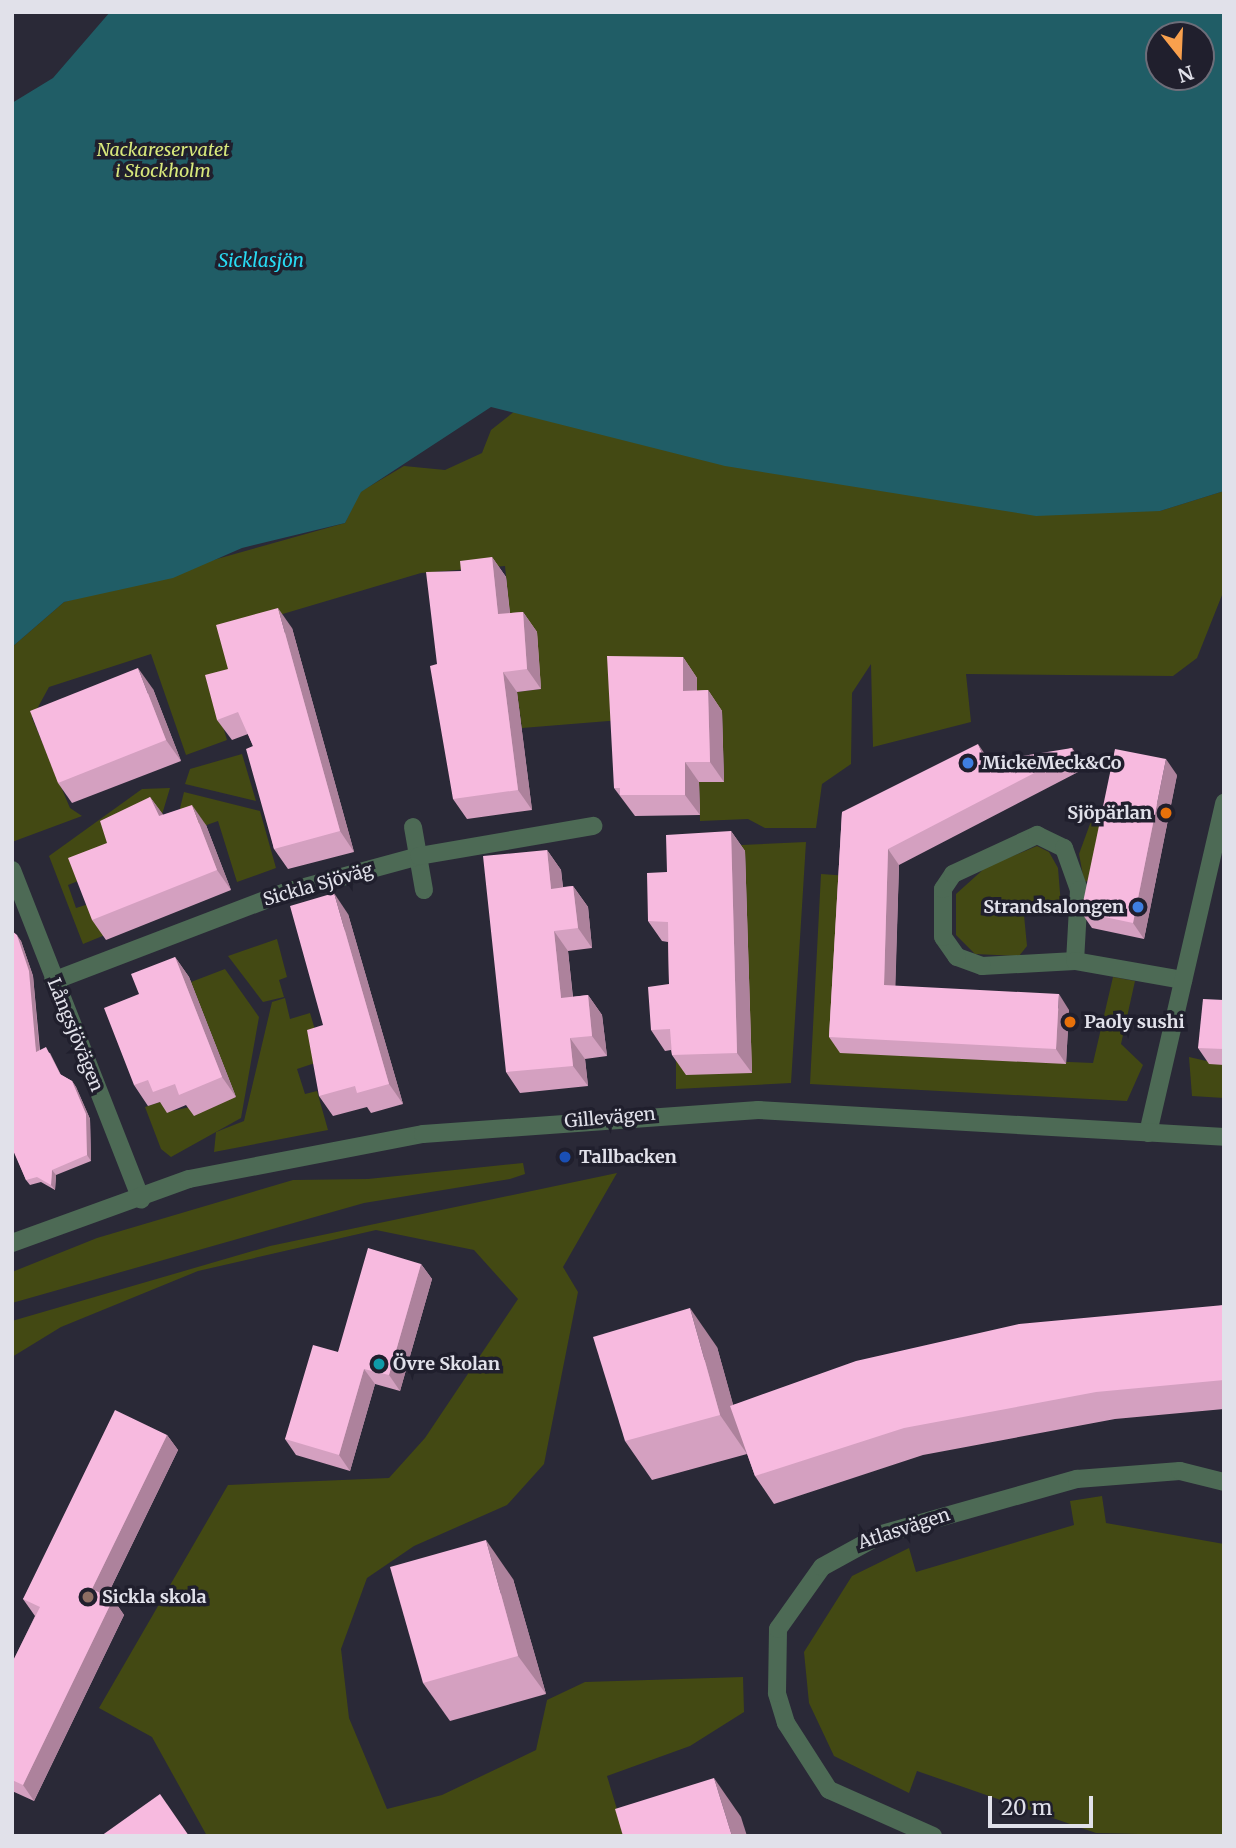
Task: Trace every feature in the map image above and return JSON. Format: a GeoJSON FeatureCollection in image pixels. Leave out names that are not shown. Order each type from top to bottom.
{"type":"FeatureCollection","features":[{"type":"Feature","properties":{"kind":"street"},"geometry":{"type":"LineString","coordinates":[[1148,1133],[1224,803]]}},
{"type":"Feature","properties":{"kind":"street","name":"Sickla Sjöväg"},"geometry":{"type":"LineString","coordinates":[[53,981],[283,893],[419,856],[593,825]]}},
{"type":"Feature","properties":{"kind":"street"},"geometry":{"type":"LineString","coordinates":[[413,827],[424,890]]}},
{"type":"Feature","properties":{"kind":"street"},"geometry":{"type":"LineString","coordinates":[[1075,961],[1079,890],[1064,848],[1037,835],[953,874],[943,889],[943,937],[957,957],[982,966],[1075,961],[1183,980]]}},
{"type":"Feature","properties":{"kind":"street","name":"Långsjövägen"},"geometry":{"type":"LineString","coordinates":[[12,870],[53,981],[141,1200]]}},
{"type":"Feature","properties":{"kind":"street","name":"Gillevägen"},"geometry":{"type":"LineString","coordinates":[[12,1243],[218,1172],[423,1134],[696,1112],[1224,1137]]}},
{"type":"Feature","properties":{"kind":"street","name":"Atlasvägen"},"geometry":{"type":"LineString","coordinates":[[933,1836],[829,1790],[786,1723],[777,1693],[778,1629],[822,1567],[882,1534],[1077,1479],[1180,1471],[1224,1482]]}},
{"type":"Feature","properties":{"kind":"green space"},"geometry":{"type":"Polygon","coordinates":[[[525,403],[1160,511],[1224,491],[1224,590],[1197,658],[1173,676],[966,674],[971,722],[873,747],[871,664],[852,693],[851,764],[822,784],[816,828],[765,828],[748,819],[700,821],[699,782],[724,782],[722,711],[697,716],[696,678],[621,720],[522,728],[517,692],[541,689],[512,635],[505,566],[421,573],[222,632],[237,686],[213,693],[227,740],[186,755],[151,654],[49,687],[32,718],[70,808],[82,816],[12,842],[12,647],[64,602],[345,523],[360,492],[404,466],[445,470],[482,453],[491,430],[525,403]]]}},
{"type":"Feature","properties":{"kind":"green space"},"geometry":{"type":"Polygon","coordinates":[[[242,754],[256,801],[185,784],[190,769],[242,754]]]}},
{"type":"Feature","properties":{"kind":"green space"},"geometry":{"type":"Polygon","coordinates":[[[170,788],[161,818],[121,864],[68,885],[76,908],[92,903],[105,935],[83,944],[49,856],[142,789],[170,788]]]}},
{"type":"Feature","properties":{"kind":"green space"},"geometry":{"type":"Polygon","coordinates":[[[184,792],[260,811],[276,868],[237,882],[218,821],[173,837],[184,792]]]}},
{"type":"Feature","properties":{"kind":"green space"},"geometry":{"type":"Polygon","coordinates":[[[1107,806],[1103,884],[1084,881],[1079,854],[1090,824],[1107,806]]]}},
{"type":"Feature","properties":{"kind":"green space"},"geometry":{"type":"Polygon","coordinates":[[[806,842],[791,1083],[676,1089],[676,1050],[751,1073],[745,852],[720,846],[806,842]]]}},
{"type":"Feature","properties":{"kind":"green space"},"geometry":{"type":"Polygon","coordinates":[[[1037,846],[1049,852],[1058,868],[1061,905],[1051,900],[1024,915],[1027,946],[1019,956],[975,954],[956,935],[956,894],[986,867],[1037,846]]]}},
{"type":"Feature","properties":{"kind":"green space"},"geometry":{"type":"Polygon","coordinates":[[[821,874],[849,876],[840,1052],[1093,1063],[1113,977],[1135,981],[1121,1044],[1143,1065],[1127,1101],[810,1084],[821,874]]]}},
{"type":"Feature","properties":{"kind":"green space"},"geometry":{"type":"Polygon","coordinates":[[[277,939],[287,977],[279,980],[284,997],[263,1002],[228,956],[277,939]]]}},
{"type":"Feature","properties":{"kind":"green space"},"geometry":{"type":"Polygon","coordinates":[[[225,969],[259,1017],[241,1118],[171,1157],[161,1149],[145,1107],[163,1101],[167,1112],[236,1097],[191,982],[225,969]]]}},
{"type":"Feature","properties":{"kind":"green space"},"geometry":{"type":"Polygon","coordinates":[[[285,998],[290,1019],[310,1013],[324,1060],[297,1069],[305,1094],[317,1091],[328,1130],[214,1152],[216,1132],[244,1121],[272,1002],[285,998]]]}},
{"type":"Feature","properties":{"kind":"green space"},"geometry":{"type":"Polygon","coordinates":[[[1189,1057],[1224,1065],[1224,1098],[1192,1096],[1189,1057]]]}},
{"type":"Feature","properties":{"kind":"green space"},"geometry":{"type":"Polygon","coordinates":[[[523,1163],[525,1174],[510,1179],[364,1203],[12,1303],[12,1272],[97,1238],[293,1180],[368,1179],[523,1163]]]}},
{"type":"Feature","properties":{"kind":"green space"},"geometry":{"type":"Polygon","coordinates":[[[617,1173],[563,1267],[578,1292],[544,1464],[507,1505],[414,1546],[367,1578],[341,1649],[349,1718],[387,1809],[442,1795],[536,1750],[547,1700],[585,1682],[743,1677],[744,1712],[690,1746],[607,1776],[625,1836],[207,1836],[152,1737],[99,1708],[228,1485],[389,1478],[425,1438],[518,1299],[474,1250],[376,1230],[198,1271],[61,1327],[12,1357],[12,1321],[270,1246],[617,1173]]]}},
{"type":"Feature","properties":{"kind":"green space"},"geometry":{"type":"Polygon","coordinates":[[[1102,1496],[1106,1523],[1224,1544],[1224,1836],[1096,1833],[917,1771],[909,1793],[834,1756],[809,1703],[804,1652],[852,1576],[909,1548],[916,1572],[1074,1525],[1070,1501],[1102,1496]]]}},
{"type":"Feature","properties":{"kind":"water","name":"Sicklasjön"},"geometry":{"type":"Polygon","coordinates":[[[110,12],[1224,12],[1224,491],[1160,511],[1036,516],[725,466],[491,407],[361,492],[345,523],[242,548],[173,578],[64,602],[12,647],[12,103],[53,78],[110,12]]]}},
{"type":"Feature","properties":{"kind":"building"},"geometry":{"type":"Polygon","coordinates":[[[492,557],[498,614],[523,612],[527,669],[503,672],[518,790],[453,799],[430,666],[437,664],[426,572],[461,571],[460,561],[492,557]]]}},
{"type":"Feature","properties":{"kind":"building"},"geometry":{"type":"Polygon","coordinates":[[[278,608],[340,831],[274,849],[246,749],[253,746],[238,712],[217,720],[205,675],[228,669],[216,625],[278,608]]]}},
{"type":"Feature","properties":{"kind":"building"},"geometry":{"type":"Polygon","coordinates":[[[607,656],[683,657],[683,691],[708,690],[710,762],[685,762],[685,795],[620,795],[620,788],[614,788],[607,656]]]}},
{"type":"Feature","properties":{"kind":"building"},"geometry":{"type":"Polygon","coordinates":[[[138,668],[166,740],[58,783],[30,711],[138,668]]]}},
{"type":"Feature","properties":{"kind":"building"},"geometry":{"type":"Polygon","coordinates":[[[978,744],[986,762],[1072,748],[1073,753],[888,849],[884,985],[1059,994],[1056,1049],[829,1037],[842,812],[978,744]]]}},
{"type":"Feature","properties":{"kind":"building"},"geometry":{"type":"Polygon","coordinates":[[[1115,749],[1166,759],[1133,923],[1081,912],[1115,749]]]}},
{"type":"Feature","properties":{"kind":"building"},"geometry":{"type":"Polygon","coordinates":[[[150,797],[159,816],[192,805],[217,870],[92,920],[68,858],[107,843],[100,821],[150,797]]]}},
{"type":"Feature","properties":{"kind":"building"},"geometry":{"type":"Polygon","coordinates":[[[731,831],[737,1053],[672,1055],[670,1029],[651,1030],[648,987],[669,984],[668,922],[648,921],[647,873],[667,872],[666,835],[731,831]]]}},
{"type":"Feature","properties":{"kind":"building"},"geometry":{"type":"Polygon","coordinates":[[[547,850],[551,889],[573,886],[578,928],[554,931],[561,998],[588,995],[592,1036],[570,1038],[573,1066],[506,1072],[483,856],[547,850]]]}},
{"type":"Feature","properties":{"kind":"building"},"geometry":{"type":"Polygon","coordinates":[[[334,893],[389,1084],[357,1093],[355,1086],[319,1096],[307,1030],[323,1025],[290,906],[334,893]]]}},
{"type":"Feature","properties":{"kind":"building"},"geometry":{"type":"Polygon","coordinates":[[[12,931],[17,935],[29,971],[36,1052],[46,1047],[60,1074],[72,1081],[86,1114],[87,1155],[52,1170],[51,1185],[37,1177],[26,1180],[12,1148],[12,931]]]}},
{"type":"Feature","properties":{"kind":"building"},"geometry":{"type":"Polygon","coordinates":[[[175,957],[222,1077],[179,1095],[175,1084],[153,1092],[148,1080],[134,1085],[104,1008],[139,994],[131,974],[175,957]]]}},
{"type":"Feature","properties":{"kind":"building"},"geometry":{"type":"Polygon","coordinates":[[[1203,999],[1224,1000],[1224,1049],[1198,1048],[1203,999]]]}},
{"type":"Feature","properties":{"kind":"building","name":"Övre Skolan"},"geometry":{"type":"Polygon","coordinates":[[[368,1248],[421,1264],[389,1375],[364,1369],[339,1455],[285,1439],[313,1345],[338,1352],[368,1248]]]}},
{"type":"Feature","properties":{"kind":"building"},"geometry":{"type":"Polygon","coordinates":[[[1224,1305],[1224,1380],[1096,1392],[904,1428],[755,1476],[730,1406],[856,1361],[1019,1324],[1224,1305]]]}},
{"type":"Feature","properties":{"kind":"building"},"geometry":{"type":"Polygon","coordinates":[[[690,1308],[720,1415],[625,1441],[593,1337],[690,1308]]]}},
{"type":"Feature","properties":{"kind":"building"},"geometry":{"type":"Polygon","coordinates":[[[115,1410],[167,1435],[92,1589],[113,1599],[23,1785],[12,1780],[12,1663],[40,1607],[23,1599],[115,1410]]]}},
{"type":"Feature","properties":{"kind":"building"},"geometry":{"type":"Polygon","coordinates":[[[486,1540],[518,1656],[423,1683],[390,1567],[486,1540]]]}},
{"type":"Feature","properties":{"kind":"building"},"geometry":{"type":"Polygon","coordinates":[[[714,1778],[732,1836],[623,1836],[615,1809],[714,1778]]]}},
{"type":"Feature","properties":{"kind":"building"},"geometry":{"type":"Polygon","coordinates":[[[160,1794],[189,1836],[101,1836],[160,1794]]]}},
{"type":"Feature","properties":{"kind":"place","name":"MickeMeck&Co"},"geometry":{"type":"Point","coordinates":[968,763]}},
{"type":"Feature","properties":{"kind":"place","name":"Sjöpärlan"},"geometry":{"type":"Point","coordinates":[1166,813]}},
{"type":"Feature","properties":{"kind":"place","name":"Strandsalongen"},"geometry":{"type":"Point","coordinates":[1138,907]}},
{"type":"Feature","properties":{"kind":"place","name":"Paoly sushi"},"geometry":{"type":"Point","coordinates":[1070,1022]}},
{"type":"Feature","properties":{"kind":"place","name":"Tallbacken"},"geometry":{"type":"Point","coordinates":[565,1157]}},
{"type":"Feature","properties":{"kind":"place","name":"Övre Skolan"},"geometry":{"type":"Point","coordinates":[379,1364]}},
{"type":"Feature","properties":{"kind":"place","name":"Sickla skola"},"geometry":{"type":"Point","coordinates":[88,1597]}},
{"type":"Feature","properties":{"kind":"park label","name":"Nackareservatet i Stockholm"},"geometry":{"type":"Point","coordinates":[163,161]}}]}
